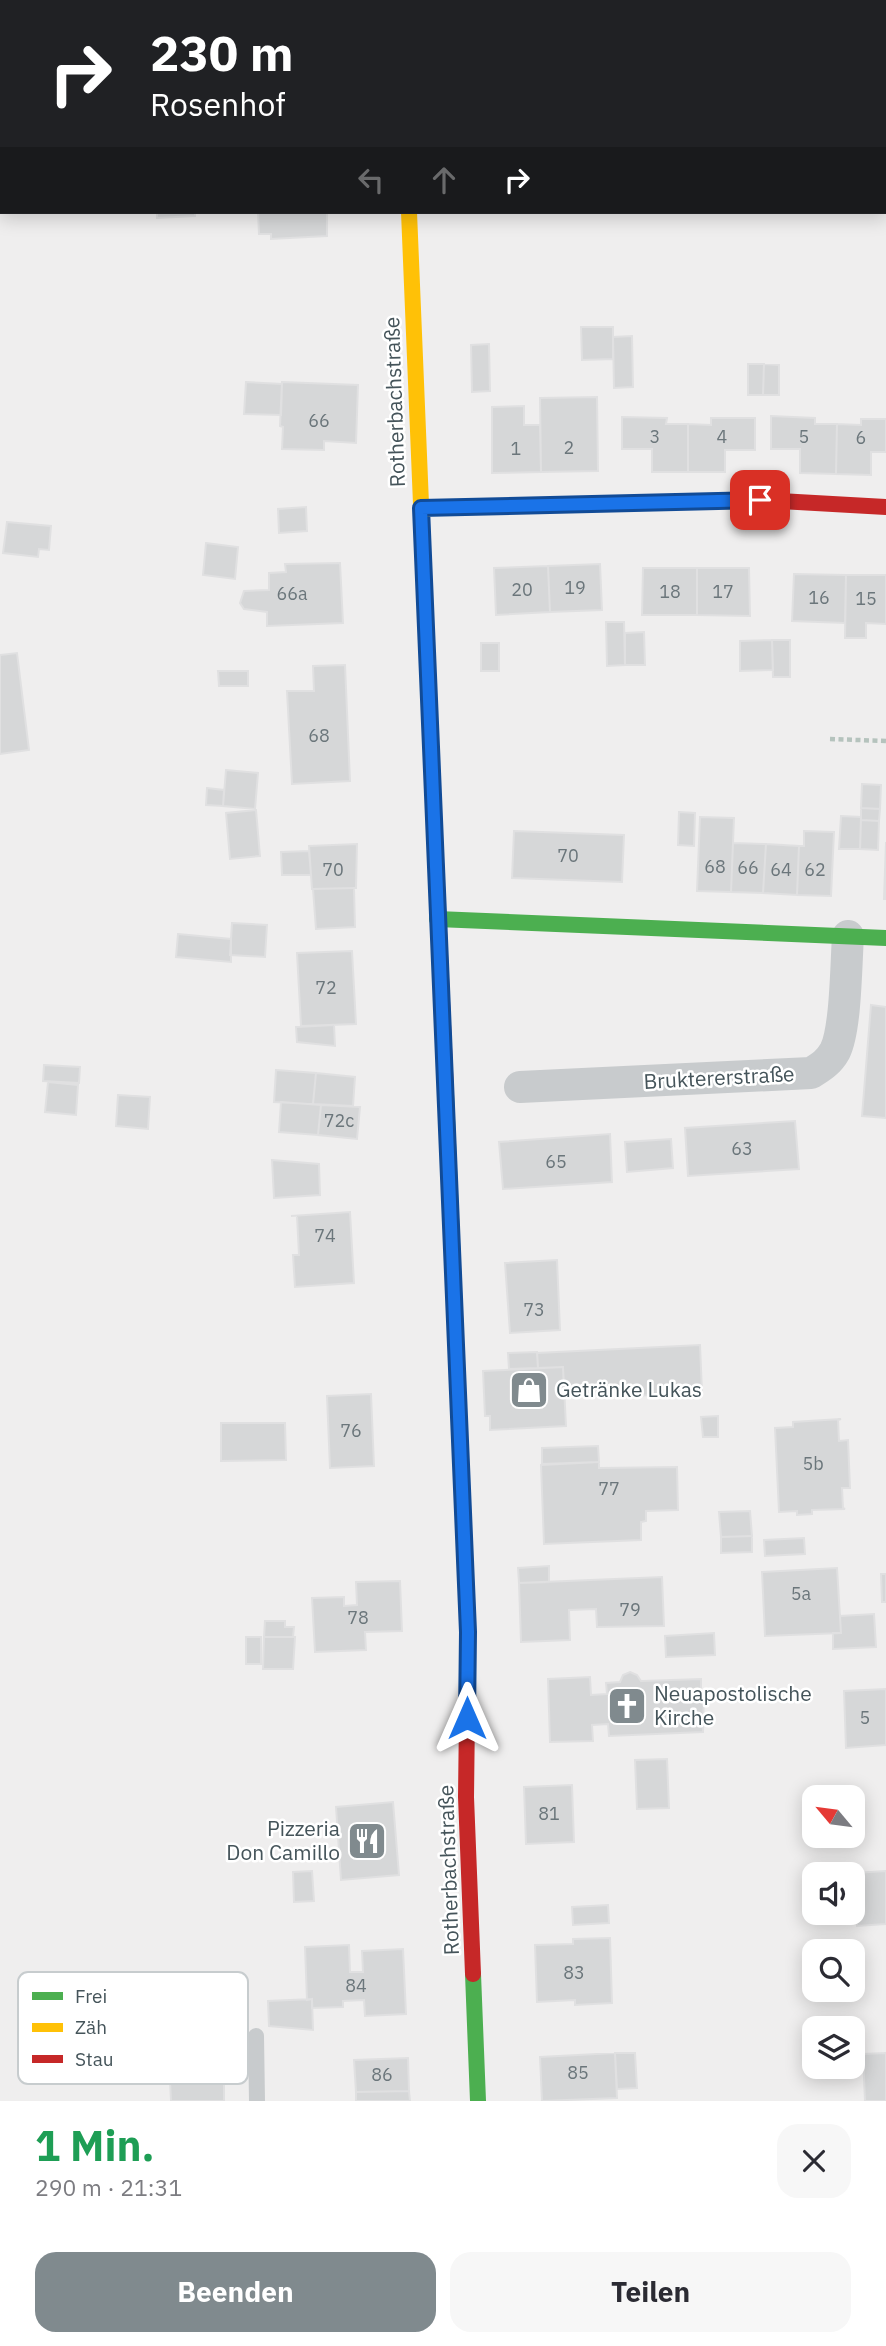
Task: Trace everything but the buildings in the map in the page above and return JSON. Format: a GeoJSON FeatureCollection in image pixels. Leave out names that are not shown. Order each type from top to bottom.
{"type":"FeatureCollection","features":[{"type":"Feature","properties":{"kind":"street","name":"Rotherbachstraße"},"geometry":{"type":"LineString","coordinates":[[408,214],[468,1632],[467,1797],[478,2101]]}},
{"type":"Feature","properties":{"kind":"street"},"geometry":{"type":"LineString","coordinates":[[421,508],[760,500],[886,507]]}},
{"type":"Feature","properties":{"kind":"street"},"geometry":{"type":"LineString","coordinates":[[437,919],[886,938]]}},
{"type":"Feature","properties":{"kind":"street","name":"Bruktererstraße"},"geometry":{"type":"LineString","coordinates":[[520,1087],[811,1073],[826,1064],[835,1050],[840,1034],[848,936]]}},
{"type":"Feature","properties":{"kind":"lane"},"geometry":{"type":"LineString","coordinates":[[256,2036],[257,2101]]}},
{"type":"Feature","properties":{"kind":"path"},"geometry":{"type":"LineString","coordinates":[[830,739],[886,741]]}},
{"type":"Feature","properties":{"kind":"traffic: fast"},"geometry":{"type":"LineString","coordinates":[[437,919],[886,938]]}},
{"type":"Feature","properties":{"kind":"traffic: fast"},"geometry":{"type":"LineString","coordinates":[[446,1094],[466,1589]]}},
{"type":"Feature","properties":{"kind":"traffic: fast"},"geometry":{"type":"LineString","coordinates":[[473,1974],[478,2101]]}},
{"type":"Feature","properties":{"kind":"traffic: slow"},"geometry":{"type":"LineString","coordinates":[[409,214],[430,723]]}},
{"type":"Feature","properties":{"kind":"traffic: jam"},"geometry":{"type":"LineString","coordinates":[[421,508],[760,500],[886,507]]}},
{"type":"Feature","properties":{"kind":"traffic: jam"},"geometry":{"type":"LineString","coordinates":[[430,723],[446,1094]]}},
{"type":"Feature","properties":{"kind":"traffic: jam"},"geometry":{"type":"LineString","coordinates":[[466,1589],[466,1797],[473,1974]]}},
{"type":"Feature","properties":{"kind":"place","name":"Getränke Lukas"},"geometry":{"type":"Point","coordinates":[529,1390]}},
{"type":"Feature","properties":{"kind":"place","name":"Neuapostolische Kirche"},"geometry":{"type":"Point","coordinates":[627,1706]}},
{"type":"Feature","properties":{"kind":"place","name":"Pizzeria Don Camillo"},"geometry":{"type":"Point","coordinates":[367,1841]}},
{"type":"Feature","properties":{"kind":"route"},"geometry":{"type":"LineString","coordinates":[[467,1718],[468,1632],[421,508],[760,500]]}}]}
